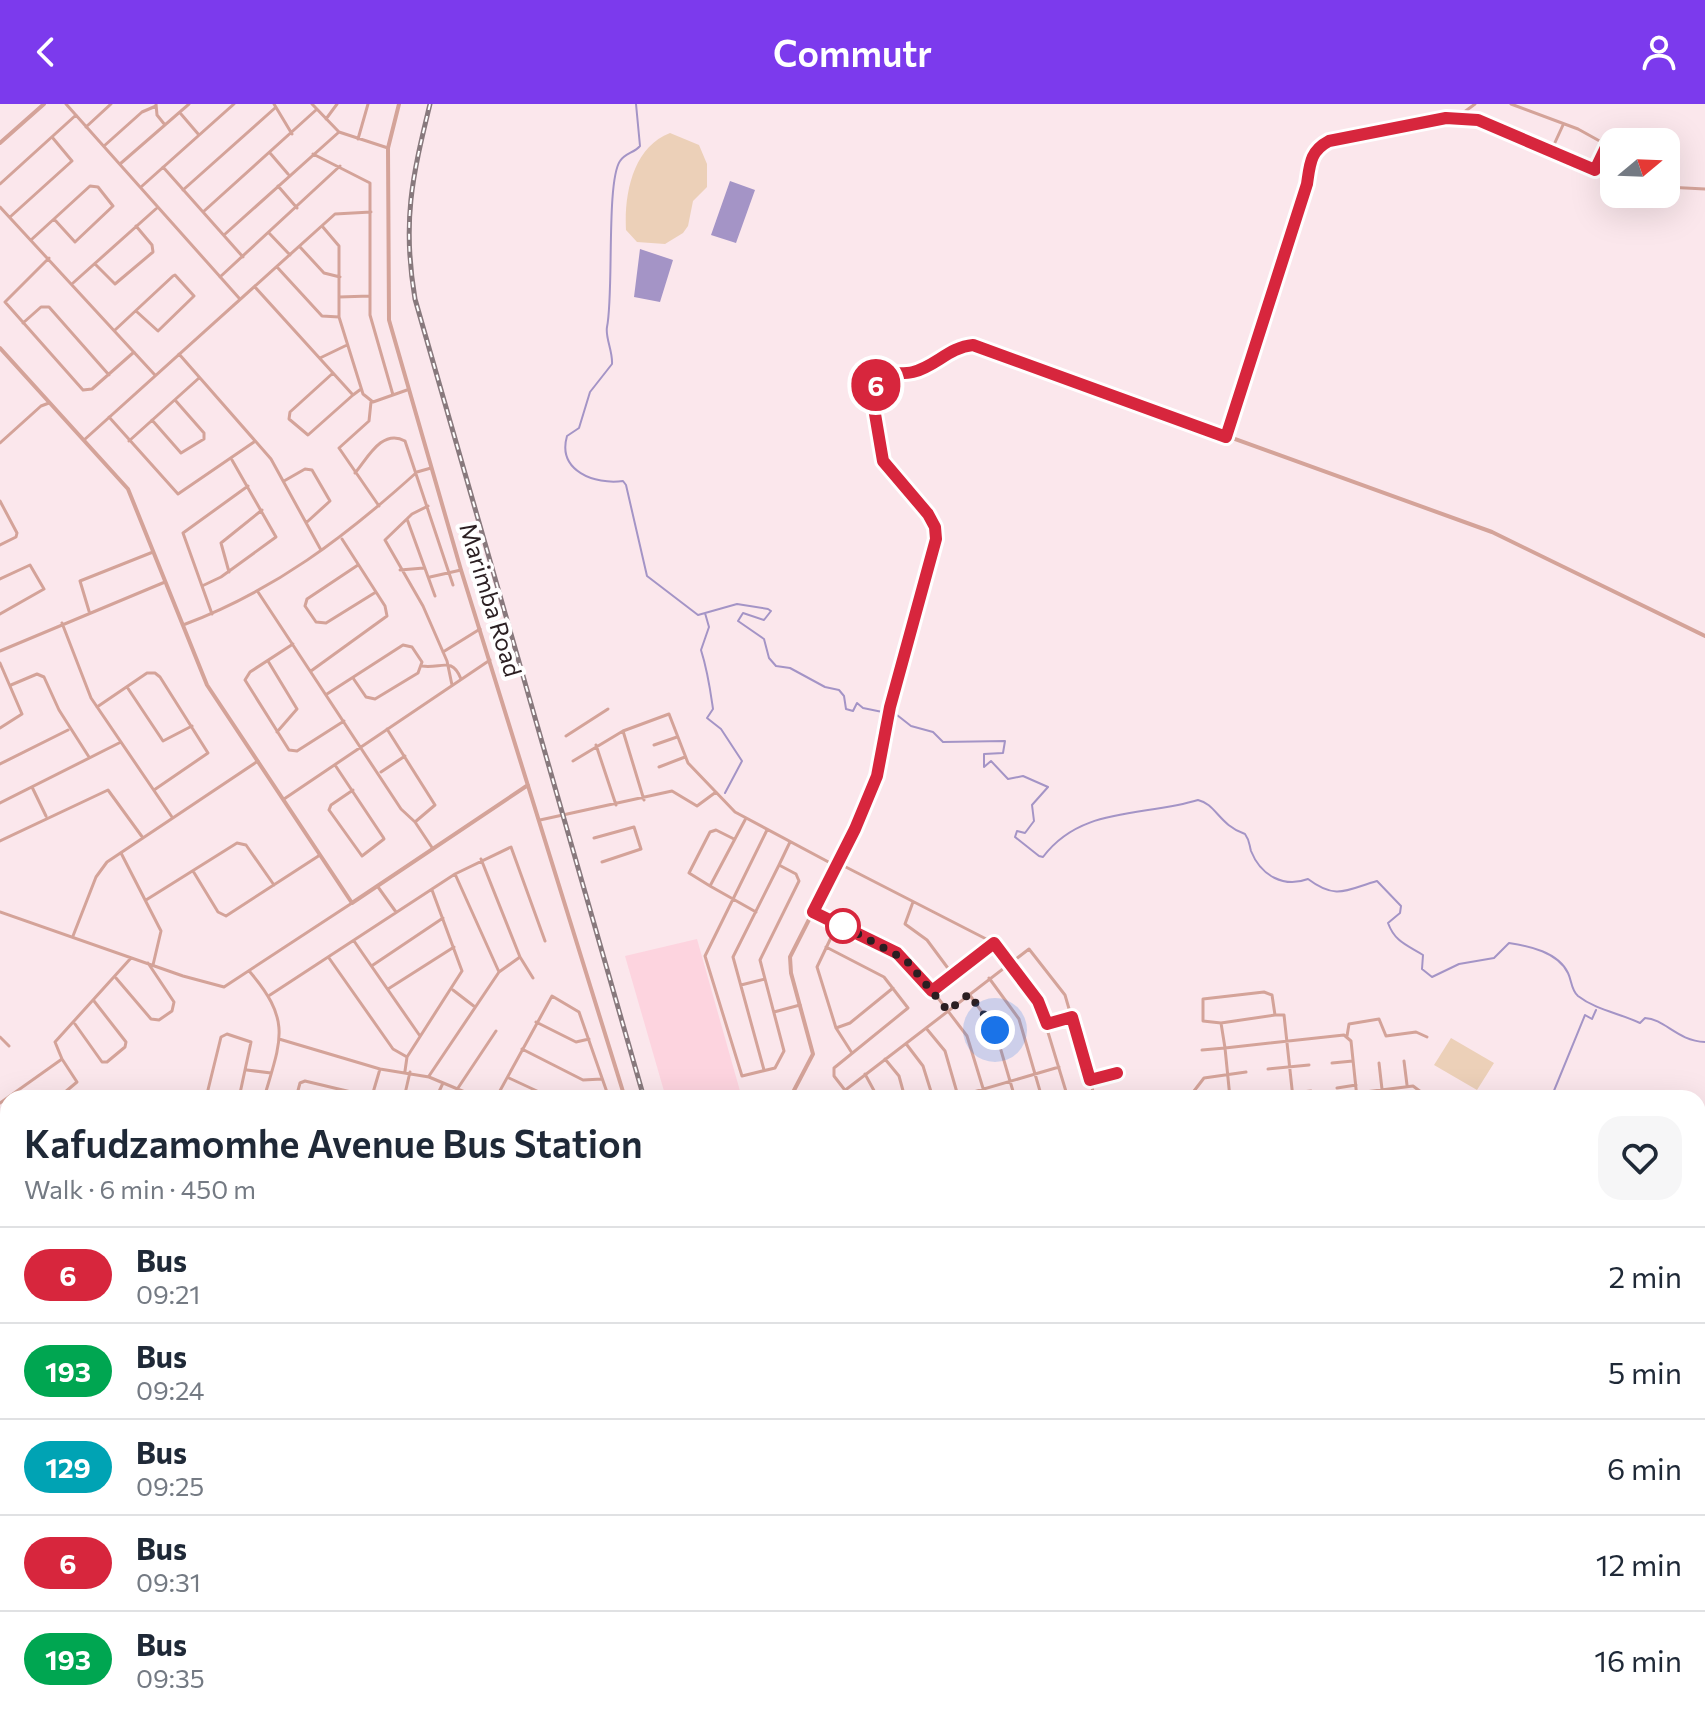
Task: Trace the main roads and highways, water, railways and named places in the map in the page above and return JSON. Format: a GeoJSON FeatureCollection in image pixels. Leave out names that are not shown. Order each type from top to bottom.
{"type":"FeatureCollection","features":[{"type":"Feature","properties":{"kind":"waterway"},"geometry":{"type":"LineString","coordinates":[[636,104],[640,146],[620,161],[613,191],[607,331],[612,364],[590,392],[579,428],[567,436],[565,448],[573,467],[581,473],[601,481],[623,481],[626,485],[647,576],[698,615],[737,604],[771,611],[764,620],[743,613],[738,621],[764,639],[769,658],[776,666],[790,668],[825,687],[839,690],[844,696],[846,709],[853,711],[857,703],[863,708],[897,715],[911,726],[933,732],[943,742],[1005,741],[1003,753],[984,754],[984,767],[991,761],[1008,779],[1023,776],[1048,787],[1032,805],[1034,821],[1025,833],[1017,831],[1015,837],[1039,856],[1043,857],[1058,841],[1094,821],[1198,800],[1245,834],[1255,860],[1274,878],[1290,882],[1308,879],[1335,891],[1350,890],[1377,881],[1401,906],[1400,913],[1388,923],[1394,935],[1423,955],[1422,969],[1432,977],[1459,964],[1494,958],[1509,943],[1525,946],[1557,960],[1568,973],[1576,994],[1592,1005],[1640,1023],[1645,1018],[1652,1019],[1687,1038],[1705,1042]]}},
{"type":"Feature","properties":{"kind":"waterway"},"geometry":{"type":"LineString","coordinates":[[705,613],[709,627],[701,650],[713,709],[707,718],[721,729],[742,761],[725,793]]}},
{"type":"Feature","properties":{"kind":"waterway"},"geometry":{"type":"LineString","coordinates":[[1554,1090],[1585,1015],[1592,1019],[1596,1010]]}},
{"type":"Feature","properties":{"kind":"railway"},"geometry":{"type":"LineString","coordinates":[[430,104],[418,155],[409,223],[415,299],[642,1090]]}}]}
